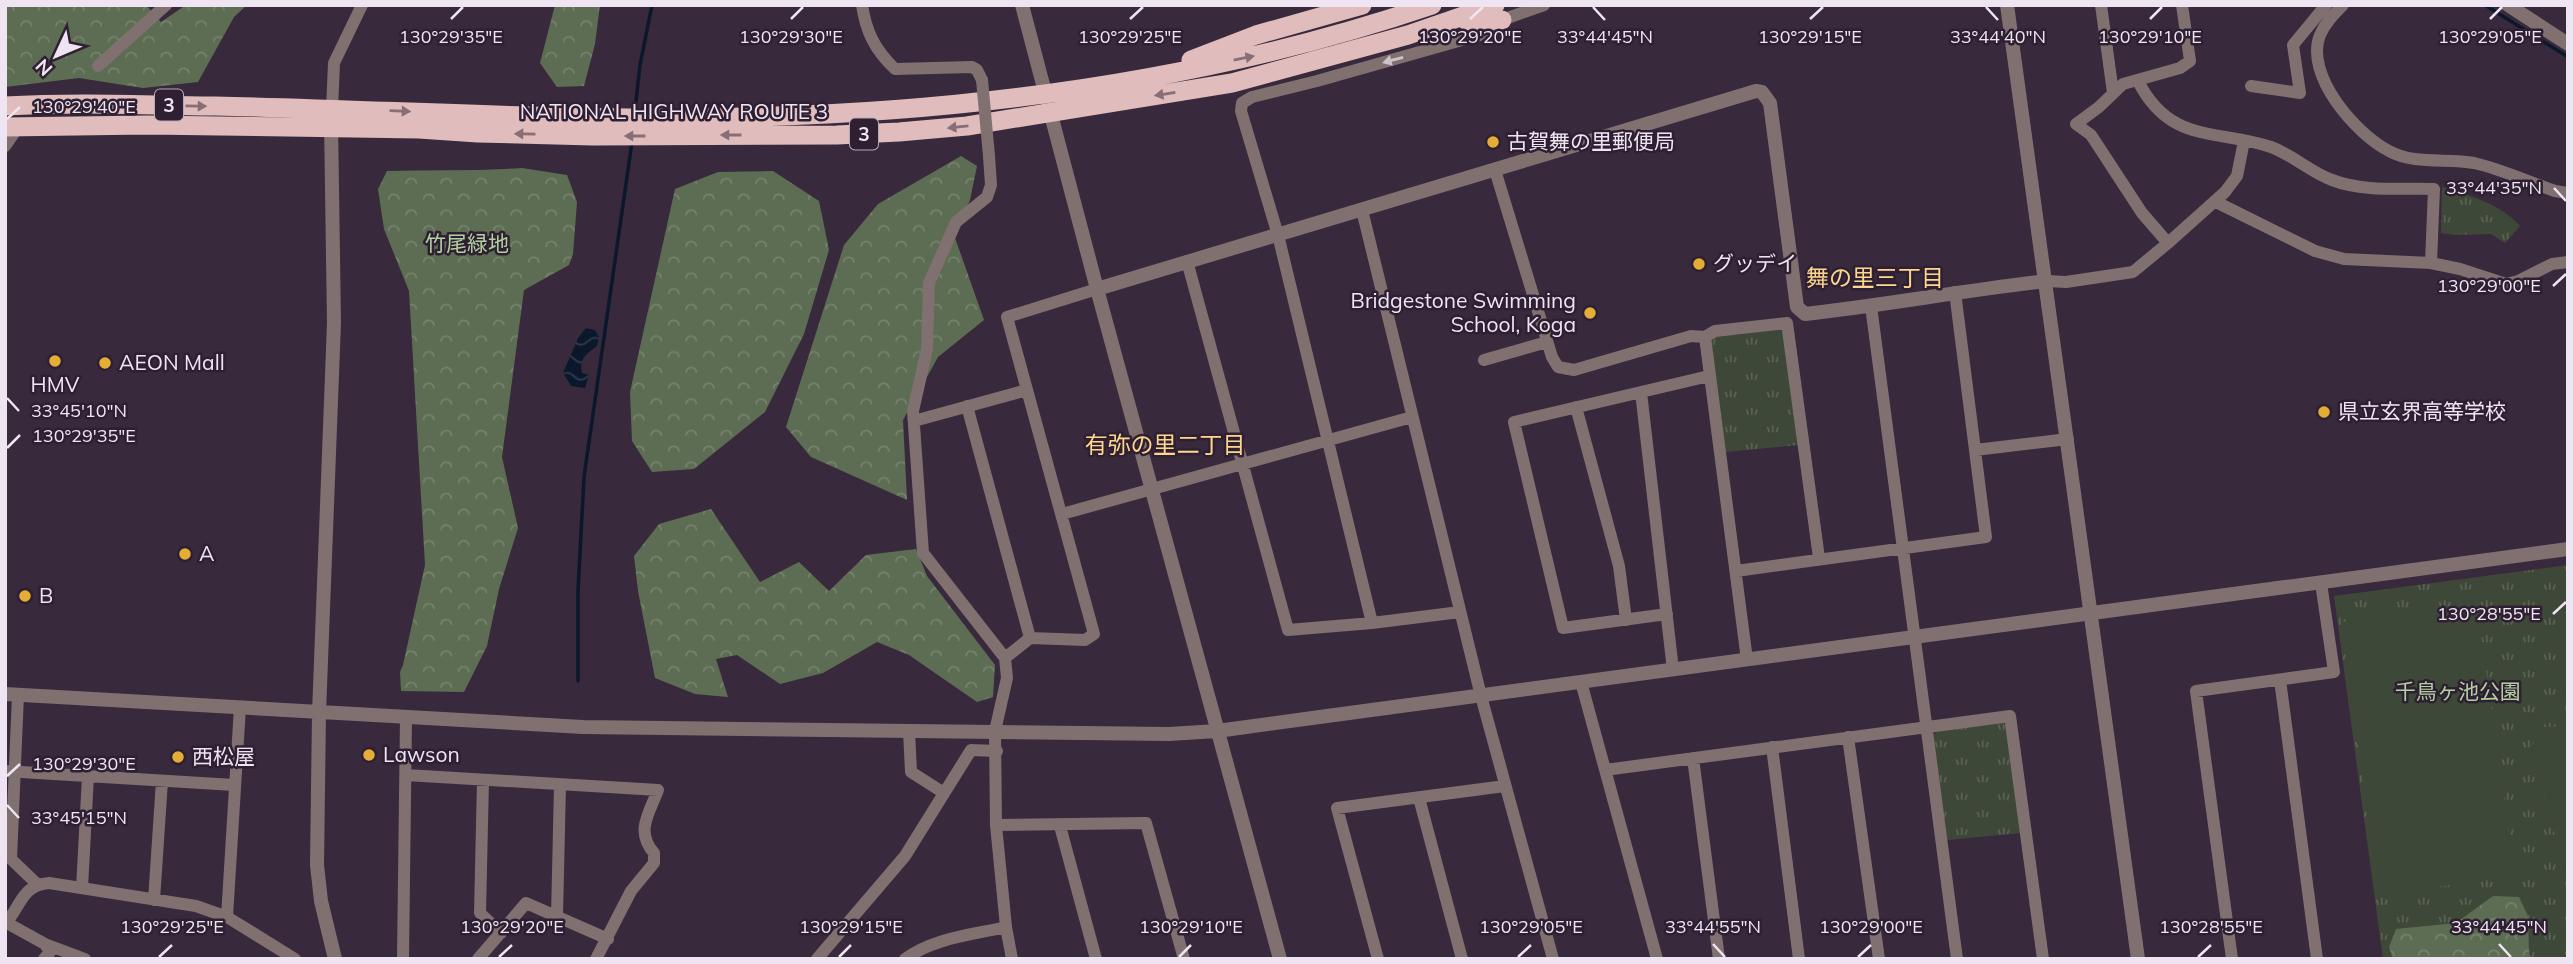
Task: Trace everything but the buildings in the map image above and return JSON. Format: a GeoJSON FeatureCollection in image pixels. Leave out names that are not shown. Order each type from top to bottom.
{"type":"FeatureCollection","features":[{"type":"Feature","properties":{"kind":"highway"},"geometry":{"type":"LineString","coordinates":[[1177,71],[1193,58],[1256,35],[1362,5]]}},
{"type":"Feature","properties":{"kind":"highway","name":"NATIONAL HIGHWAY ROUTE 3"},"geometry":{"type":"LineString","coordinates":[[1047,103],[1177,71],[1259,55],[1432,5]]}},
{"type":"Feature","properties":{"kind":"highway","name":"NATIONAL HIGHWAY ROUTE 3"},"geometry":{"type":"LineString","coordinates":[[5,106],[153,105],[478,133],[593,126],[677,127],[929,107],[1047,103],[1232,83],[1335,57],[1449,21],[1499,13]]}},
{"type":"Feature","properties":{"kind":"highway","name":"NATIONAL HIGHWAY ROUTE 3"},"geometry":{"type":"LineString","coordinates":[[12,126],[331,119]]}},
{"type":"Feature","properties":{"kind":"street"},"geometry":{"type":"LineString","coordinates":[[98,65],[166,5]]}},
{"type":"Feature","properties":{"kind":"street"},"geometry":{"type":"LineString","coordinates":[[335,959],[321,901],[317,864],[319,712],[334,323],[331,119],[334,63],[362,5]]}},
{"type":"Feature","properties":{"kind":"street"},"geometry":{"type":"LineString","coordinates":[[862,5],[872,42],[895,69],[972,67],[977,70],[982,80],[991,185],[987,197],[956,222],[929,283],[927,349],[913,411],[923,553],[1005,658],[1007,678],[995,731],[996,825],[1006,927],[1012,959]]}},
{"type":"Feature","properties":{"kind":"street"},"geometry":{"type":"LineString","coordinates":[[1022,5],[1280,959]]}},
{"type":"Feature","properties":{"kind":"street"},"geometry":{"type":"LineString","coordinates":[[1372,623],[1278,235],[1241,111],[1242,103],[1252,97],[1487,33],[1499,13],[1544,5]]}},
{"type":"Feature","properties":{"kind":"street"},"geometry":{"type":"LineString","coordinates":[[2007,5],[2138,959]]}},
{"type":"Feature","properties":{"kind":"street"},"geometry":{"type":"LineString","coordinates":[[2101,5],[2113,93]]}},
{"type":"Feature","properties":{"kind":"street"},"geometry":{"type":"LineString","coordinates":[[2168,243],[2142,214],[2091,135],[2076,124],[2123,84],[2180,68],[2190,61],[2182,5]]}},
{"type":"Feature","properties":{"kind":"street"},"geometry":{"type":"LineString","coordinates":[[2251,86],[2300,93],[2293,45],[2326,5]]}},
{"type":"Feature","properties":{"kind":"street"},"geometry":{"type":"LineString","coordinates":[[2343,5],[2320,35],[2317,53],[2321,74],[2343,111],[2356,125],[2389,151],[2406,157],[2474,163],[2568,193]]}},
{"type":"Feature","properties":{"kind":"street"},"geometry":{"type":"LineString","coordinates":[[2508,5],[2568,44]]}},
{"type":"Feature","properties":{"kind":"street"},"geometry":{"type":"LineString","coordinates":[[2138,81],[2145,94],[2186,129],[2204,135],[2271,147],[2333,181],[2356,186],[2434,189],[2431,263]]}},
{"type":"Feature","properties":{"kind":"street"},"geometry":{"type":"LineString","coordinates":[[1005,658],[1030,638],[1085,640],[1094,634],[1006,317],[1751,92],[1762,92],[1770,103],[1797,307],[1805,314],[1955,292],[2047,281],[2066,282],[2133,272],[2216,202],[2237,176],[2244,141]]}},
{"type":"Feature","properties":{"kind":"street"},"geometry":{"type":"LineString","coordinates":[[5,146],[12,126]]}},
{"type":"Feature","properties":{"kind":"street"},"geometry":{"type":"LineString","coordinates":[[1495,170],[1547,342],[1558,367],[1574,370],[1691,336],[1705,337],[1715,331],[1787,323],[1819,558]]}},
{"type":"Feature","properties":{"kind":"street"},"geometry":{"type":"LineString","coordinates":[[2216,202],[2315,251],[2344,259],[2431,263],[2506,284],[2552,264],[2568,262]]}},
{"type":"Feature","properties":{"kind":"street"},"geometry":{"type":"LineString","coordinates":[[1362,210],[1481,696],[1553,959]]}},
{"type":"Feature","properties":{"kind":"street"},"geometry":{"type":"LineString","coordinates":[[1187,261],[1288,630],[1461,612]]}},
{"type":"Feature","properties":{"kind":"street"},"geometry":{"type":"LineString","coordinates":[[1736,570],[1986,537],[1955,292]]}},
{"type":"Feature","properties":{"kind":"street"},"geometry":{"type":"LineString","coordinates":[[1871,306],[1957,959]]}},
{"type":"Feature","properties":{"kind":"street"},"geometry":{"type":"LineString","coordinates":[[1705,337],[1747,660]]}},
{"type":"Feature","properties":{"kind":"street"},"geometry":{"type":"LineString","coordinates":[[1484,360],[1547,342]]}},
{"type":"Feature","properties":{"kind":"street"},"geometry":{"type":"LineString","coordinates":[[1667,614],[1563,628],[1514,422],[1709,376]]}},
{"type":"Feature","properties":{"kind":"street"},"geometry":{"type":"LineString","coordinates":[[914,421],[1027,390]]}},
{"type":"Feature","properties":{"kind":"street"},"geometry":{"type":"LineString","coordinates":[[1641,392],[1674,670]]}},
{"type":"Feature","properties":{"kind":"street"},"geometry":{"type":"LineString","coordinates":[[967,406],[1030,638]]}},
{"type":"Feature","properties":{"kind":"street"},"geometry":{"type":"LineString","coordinates":[[1576,407],[1619,566],[1626,620]]}},
{"type":"Feature","properties":{"kind":"street"},"geometry":{"type":"LineString","coordinates":[[1062,514],[1412,417]]}},
{"type":"Feature","properties":{"kind":"street"},"geometry":{"type":"LineString","coordinates":[[1975,450],[2068,439]]}},
{"type":"Feature","properties":{"kind":"street"},"geometry":{"type":"LineString","coordinates":[[37,884],[10,859],[12,695],[609,728],[1169,734],[1481,696],[2568,549]]}},
{"type":"Feature","properties":{"kind":"street"},"geometry":{"type":"LineString","coordinates":[[2232,959],[2196,691],[2333,672],[2321,583]]}},
{"type":"Feature","properties":{"kind":"street"},"geometry":{"type":"LineString","coordinates":[[2280,680],[2317,959]]}},
{"type":"Feature","properties":{"kind":"street"},"geometry":{"type":"LineString","coordinates":[[1581,682],[1657,959]]}},
{"type":"Feature","properties":{"kind":"street"},"geometry":{"type":"LineString","coordinates":[[227,917],[240,707]]}},
{"type":"Feature","properties":{"kind":"street"},"geometry":{"type":"LineString","coordinates":[[1605,770],[2010,716],[2043,959]]}},
{"type":"Feature","properties":{"kind":"street"},"geometry":{"type":"LineString","coordinates":[[403,959],[406,717]]}},
{"type":"Feature","properties":{"kind":"street"},"geometry":{"type":"LineString","coordinates":[[909,731],[911,772],[944,793]]}},
{"type":"Feature","properties":{"kind":"street"},"geometry":{"type":"LineString","coordinates":[[1848,737],[1879,959]]}},
{"type":"Feature","properties":{"kind":"street"},"geometry":{"type":"LineString","coordinates":[[1772,747],[1799,959]]}},
{"type":"Feature","properties":{"kind":"street"},"geometry":{"type":"LineString","coordinates":[[817,959],[905,856],[971,750],[997,751]]}},
{"type":"Feature","properties":{"kind":"street"},"geometry":{"type":"LineString","coordinates":[[1693,758],[1719,959]]}},
{"type":"Feature","properties":{"kind":"street"},"geometry":{"type":"LineString","coordinates":[[10,771],[234,785]]}},
{"type":"Feature","properties":{"kind":"street"},"geometry":{"type":"LineString","coordinates":[[406,775],[658,790],[644,825],[643,835],[646,844],[654,853],[654,863],[631,891],[597,959]]}},
{"type":"Feature","properties":{"kind":"street"},"geometry":{"type":"LineString","coordinates":[[82,888],[88,776]]}},
{"type":"Feature","properties":{"kind":"street"},"geometry":{"type":"LineString","coordinates":[[483,780],[480,913],[501,933]]}},
{"type":"Feature","properties":{"kind":"street"},"geometry":{"type":"LineString","coordinates":[[154,900],[162,781]]}},
{"type":"Feature","properties":{"kind":"street"},"geometry":{"type":"LineString","coordinates":[[557,916],[560,785]]}},
{"type":"Feature","properties":{"kind":"street"},"geometry":{"type":"LineString","coordinates":[[1378,959],[1337,808],[1505,786]]}},
{"type":"Feature","properties":{"kind":"street"},"geometry":{"type":"LineString","coordinates":[[1419,799],[1462,959]]}},
{"type":"Feature","properties":{"kind":"street"},"geometry":{"type":"LineString","coordinates":[[996,825],[1146,823],[1184,959]]}},
{"type":"Feature","properties":{"kind":"street"},"geometry":{"type":"LineString","coordinates":[[1060,825],[1096,959]]}},
{"type":"Feature","properties":{"kind":"street"},"geometry":{"type":"LineString","coordinates":[[85,959],[45,944],[6,923],[24,895],[37,884],[49,883],[196,906],[227,917],[295,959]]}},
{"type":"Feature","properties":{"kind":"street"},"geometry":{"type":"LineString","coordinates":[[478,959],[526,903],[608,939]]}},
{"type":"Feature","properties":{"kind":"street"},"geometry":{"type":"LineString","coordinates":[[905,959],[933,944],[1006,927]]}},
{"type":"Feature","properties":{"kind":"street"},"geometry":{"type":"LineString","coordinates":[[44,959],[50,952],[45,944]]}},
{"type":"Feature","properties":{"kind":"green space"},"geometry":{"type":"Polygon","coordinates":[[[5,5],[146,5],[161,22],[186,5],[247,5],[234,17],[198,82],[143,88],[79,78],[5,87],[5,5]]]}},
{"type":"Feature","properties":{"kind":"green space"},"geometry":{"type":"Polygon","coordinates":[[[555,5],[600,5],[595,44],[584,86],[557,87],[540,63],[555,5]]]}},
{"type":"Feature","properties":{"kind":"green space"},"geometry":{"type":"Polygon","coordinates":[[[961,156],[977,166],[970,200],[954,235],[984,320],[938,357],[903,420],[907,500],[811,457],[786,427],[844,245],[878,204],[961,156]]]}},
{"type":"Feature","properties":{"kind":"green space","name":"竹尾緑地"},"geometry":{"type":"Polygon","coordinates":[[[522,168],[567,175],[577,202],[573,254],[569,265],[524,290],[502,457],[518,528],[499,589],[487,646],[464,692],[401,691],[400,672],[425,565],[409,291],[384,229],[378,189],[387,171],[522,168]]]}},
{"type":"Feature","properties":{"kind":"green space"},"geometry":{"type":"Polygon","coordinates":[[[773,171],[819,201],[829,250],[804,334],[765,412],[694,469],[652,472],[632,441],[630,392],[675,189],[718,172],[773,171]]]}},
{"type":"Feature","properties":{"kind":"green space"},"geometry":{"type":"Polygon","coordinates":[[[2442,187],[2494,206],[2520,226],[2505,243],[2491,234],[2441,233],[2442,187]]]}},
{"type":"Feature","properties":{"kind":"green space"},"geometry":{"type":"Polygon","coordinates":[[[1780,329],[1784,334],[1799,445],[1726,452],[1711,341],[1718,335],[1780,329]]]}},
{"type":"Feature","properties":{"kind":"green space"},"geometry":{"type":"Polygon","coordinates":[[[711,509],[760,582],[799,562],[829,591],[866,555],[916,549],[927,576],[995,665],[993,697],[977,702],[909,655],[877,642],[823,673],[780,684],[737,655],[716,659],[728,697],[695,694],[655,678],[634,556],[659,524],[711,509]]]}},
{"type":"Feature","properties":{"kind":"green space","name":"千鳥ヶ池公園"},"geometry":{"type":"Polygon","coordinates":[[[2568,565],[2568,959],[2383,959],[2334,596],[2568,565]]]}},
{"type":"Feature","properties":{"kind":"green space"},"geometry":{"type":"Polygon","coordinates":[[[2477,604],[2515,876],[2380,895],[2342,622],[2477,604]]]}},
{"type":"Feature","properties":{"kind":"green space"},"geometry":{"type":"Polygon","coordinates":[[[2568,608],[2568,709],[2566,709],[2554,610],[2568,608]]]}},
{"type":"Feature","properties":{"kind":"green space"},"geometry":{"type":"Polygon","coordinates":[[[2002,722],[2006,726],[2021,833],[1947,840],[1933,735],[1938,731],[2002,722]]]}},
{"type":"Feature","properties":{"kind":"green space"},"geometry":{"type":"Polygon","coordinates":[[[2568,726],[2568,883],[2531,747],[2543,727],[2568,726]]]}},
{"type":"Feature","properties":{"kind":"green space"},"geometry":{"type":"Polygon","coordinates":[[[2493,896],[2519,897],[2528,916],[2529,954],[2532,959],[2393,959],[2389,947],[2396,929],[2456,923],[2493,896]]]}},
{"type":"Feature","properties":{"kind":"water"},"geometry":{"type":"Polygon","coordinates":[[[586,328],[595,330],[599,337],[597,346],[582,361],[582,373],[589,375],[585,388],[571,386],[563,373],[578,338],[586,328]]]}},
{"type":"Feature","properties":{"kind":"waterway"},"geometry":{"type":"LineString","coordinates":[[635,110],[640,65],[652,5]]}},
{"type":"Feature","properties":{"kind":"waterway"},"geometry":{"type":"LineString","coordinates":[[2485,5],[2568,57]]}},
{"type":"Feature","properties":{"kind":"waterway"},"geometry":{"type":"LineString","coordinates":[[578,681],[578,591],[584,477],[632,142]]}},
{"type":"Feature","properties":{"kind":"place","name":"古賀舞の里郵便局"},"geometry":{"type":"Point","coordinates":[1493,142]}},
{"type":"Feature","properties":{"kind":"place","name":"グッデイ"},"geometry":{"type":"Point","coordinates":[1699,264]}},
{"type":"Feature","properties":{"kind":"place","name":"Bridgestone Swimming School, Koga"},"geometry":{"type":"Point","coordinates":[1590,313]}},
{"type":"Feature","properties":{"kind":"place","name":"HMV"},"geometry":{"type":"Point","coordinates":[55,361]}},
{"type":"Feature","properties":{"kind":"place","name":"AEON Mall"},"geometry":{"type":"Point","coordinates":[105,363]}},
{"type":"Feature","properties":{"kind":"place","name":"県立玄界高等学校"},"geometry":{"type":"Point","coordinates":[2324,412]}},
{"type":"Feature","properties":{"kind":"place","name":"A"},"geometry":{"type":"Point","coordinates":[185,554]}},
{"type":"Feature","properties":{"kind":"place","name":"B"},"geometry":{"type":"Point","coordinates":[25,596]}},
{"type":"Feature","properties":{"kind":"place","name":"Lawson"},"geometry":{"type":"Point","coordinates":[369,755]}},
{"type":"Feature","properties":{"kind":"place","name":"西松屋"},"geometry":{"type":"Point","coordinates":[178,757]}},
{"type":"Feature","properties":{"kind":"district","name":"舞の里三丁目"},"geometry":{"type":"Point","coordinates":[1875,278]}},
{"type":"Feature","properties":{"kind":"district","name":"有弥の里二丁目"},"geometry":{"type":"Point","coordinates":[1165,445]}}]}
